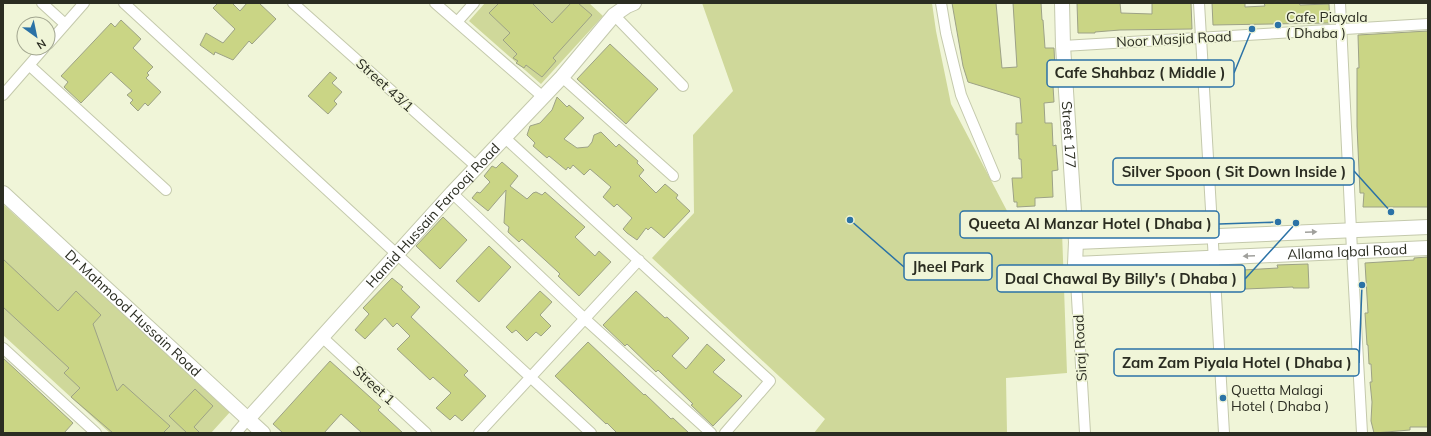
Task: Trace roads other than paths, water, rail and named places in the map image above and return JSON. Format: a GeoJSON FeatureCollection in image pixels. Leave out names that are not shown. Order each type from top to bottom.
{"type":"FeatureCollection","features":[{"type":"Feature","properties":{"kind":"street"},"geometry":{"type":"LineString","coordinates":[[42,3],[65,24]]}},
{"type":"Feature","properties":{"kind":"street"},"geometry":{"type":"LineString","coordinates":[[56,35],[84,3]]}},
{"type":"Feature","properties":{"kind":"street"},"geometry":{"type":"LineString","coordinates":[[124,3],[591,433]]}},
{"type":"Feature","properties":{"kind":"street","name":"Street 43/1"},"geometry":{"type":"LineString","coordinates":[[293,3],[476,167]]}},
{"type":"Feature","properties":{"kind":"street"},"geometry":{"type":"LineString","coordinates":[[435,3],[543,97]]}},
{"type":"Feature","properties":{"kind":"street"},"geometry":{"type":"LineString","coordinates":[[457,22],[474,3]]}},
{"type":"Feature","properties":{"kind":"street","name":"Hamid Hussain Farooqi Road"},"geometry":{"type":"LineString","coordinates":[[236,433],[397,253],[504,137],[562,77],[614,15],[626,6],[634,3]]}},
{"type":"Feature","properties":{"kind":"street"},"geometry":{"type":"LineString","coordinates":[[941,3],[961,95],[995,176]]}},
{"type":"Feature","properties":{"kind":"street","name":"Street 177"},"geometry":{"type":"LineString","coordinates":[[1062,3],[1063,46],[1076,242],[1075,264]]}},
{"type":"Feature","properties":{"kind":"street"},"geometry":{"type":"LineString","coordinates":[[1199,3],[1224,433]]}},
{"type":"Feature","properties":{"kind":"street"},"geometry":{"type":"LineString","coordinates":[[1340,3],[1362,433]]}},
{"type":"Feature","properties":{"kind":"street"},"geometry":{"type":"LineString","coordinates":[[614,15],[683,86]]}},
{"type":"Feature","properties":{"kind":"street","name":"Noor Masjid Road"},"geometry":{"type":"LineString","coordinates":[[1063,46],[1428,24]]}},
{"type":"Feature","properties":{"kind":"street"},"geometry":{"type":"LineString","coordinates":[[3,95],[37,56]]}},
{"type":"Feature","properties":{"kind":"street"},"geometry":{"type":"LineString","coordinates":[[29,65],[166,190]]}},
{"type":"Feature","properties":{"kind":"street"},"geometry":{"type":"LineString","coordinates":[[562,77],[673,176]]}},
{"type":"Feature","properties":{"kind":"street"},"geometry":{"type":"LineString","coordinates":[[504,137],[770,381],[725,433]]}},
{"type":"Feature","properties":{"kind":"street","name":"Dr Mahmood Hussain Road"},"geometry":{"type":"LineString","coordinates":[[3,193],[263,433]]}},
{"type":"Feature","properties":{"kind":"street"},"geometry":{"type":"LineString","coordinates":[[452,193],[585,319],[711,433]]}},
{"type":"Feature","properties":{"kind":"street","name":"Allama Iqbal Road"},"geometry":{"type":"LineString","coordinates":[[1076,242],[1428,226]]}},
{"type":"Feature","properties":{"kind":"street","name":"Allama Iqbal Road"},"geometry":{"type":"LineString","coordinates":[[1075,264],[1428,248]]}},
{"type":"Feature","properties":{"kind":"street"},"geometry":{"type":"LineString","coordinates":[[479,433],[639,260]]}},
{"type":"Feature","properties":{"kind":"street","name":"Siraj Road"},"geometry":{"type":"LineString","coordinates":[[1075,264],[1085,433]]}},
{"type":"Feature","properties":{"kind":"street","name":"Street 1"},"geometry":{"type":"LineString","coordinates":[[322,337],[426,433]]}},
{"type":"Feature","properties":{"kind":"street"},"geometry":{"type":"LineString","coordinates":[[3,348],[96,433]]}},
{"type":"Feature","properties":{"kind":"place","name":"Cafe Piayala ( Dhaba )"},"geometry":{"type":"Point","coordinates":[1278,25]}},
{"type":"Feature","properties":{"kind":"place","name":"Cafe Shahbaz ( Middle )"},"geometry":{"type":"Point","coordinates":[1252,29]}},
{"type":"Feature","properties":{"kind":"place","name":"Silver Spoon ( Sit Down Inside )"},"geometry":{"type":"Point","coordinates":[1391,212]}},
{"type":"Feature","properties":{"kind":"place","name":"Jheel Park"},"geometry":{"type":"Point","coordinates":[850,220]}},
{"type":"Feature","properties":{"kind":"place","name":"Queeta Al Manzar Hotel ( Dhaba )"},"geometry":{"type":"Point","coordinates":[1278,222]}},
{"type":"Feature","properties":{"kind":"place","name":"Daal Chawal By Billy's ( Dhaba )"},"geometry":{"type":"Point","coordinates":[1296,223]}},
{"type":"Feature","properties":{"kind":"place","name":"Zam Zam Piyala Hotel ( Dhaba )"},"geometry":{"type":"Point","coordinates":[1362,285]}},
{"type":"Feature","properties":{"kind":"place","name":"Quetta Malagi Hotel ( Dhaba )"},"geometry":{"type":"Point","coordinates":[1223,398]}}]}
